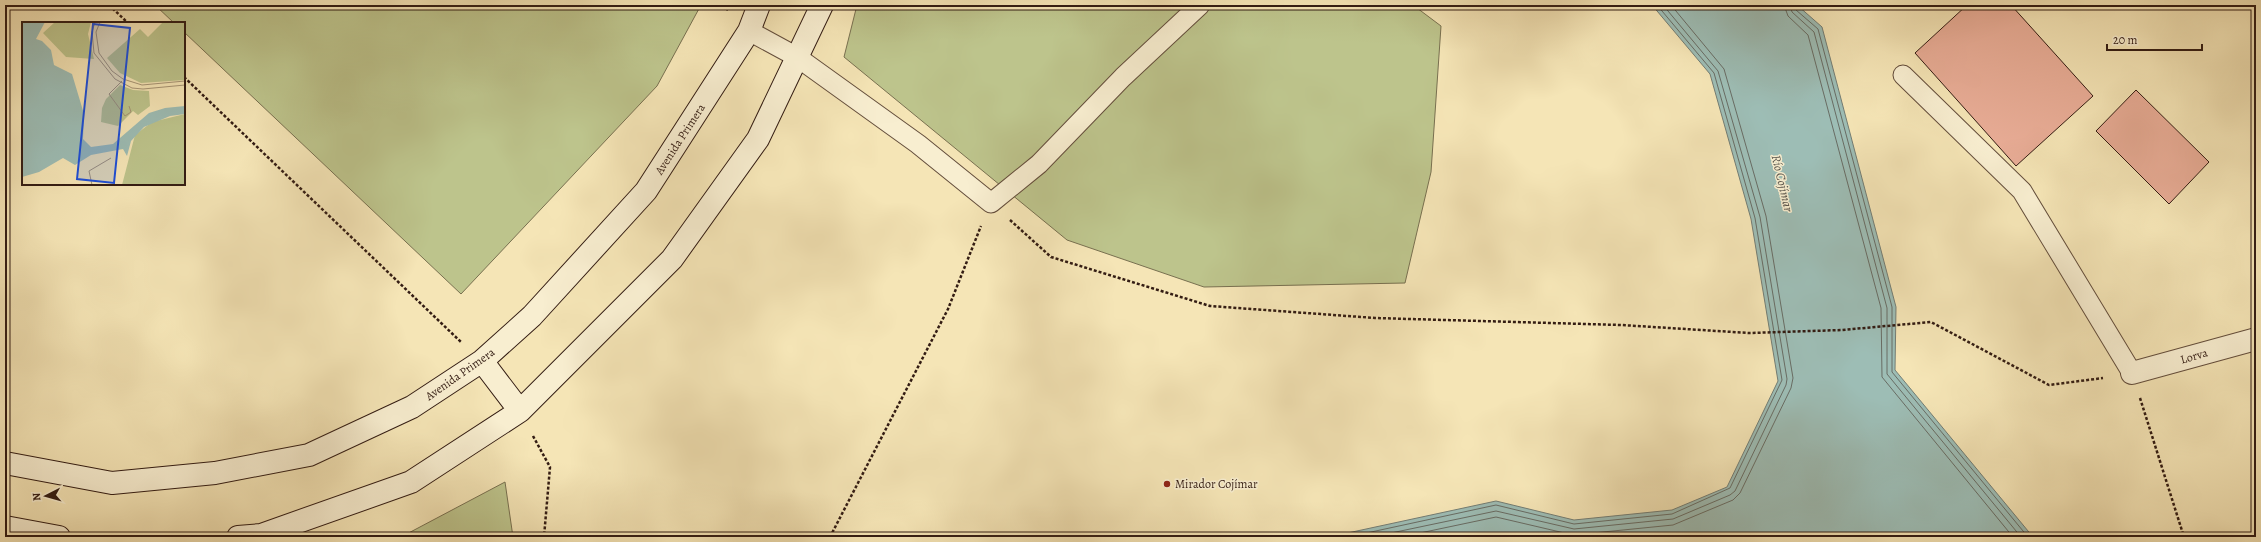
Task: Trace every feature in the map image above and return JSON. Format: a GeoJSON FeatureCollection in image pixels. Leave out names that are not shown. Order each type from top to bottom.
{"type":"FeatureCollection","features":[{"type":"Feature","properties":{"kind":"street","name":"Avenida Primera"},"geometry":{"type":"LineString","coordinates":[[5,463],[112,483],[215,473],[309,455],[412,407],[482,361],[532,316],[646,191],[749,31],[759,5]]}},
{"type":"Feature","properties":{"kind":"street"},"geometry":{"type":"LineString","coordinates":[[238,537],[261,535],[410,482],[520,411],[672,259],[758,139],[822,5]]}},
{"type":"Feature","properties":{"kind":"street","name":"Lorva"},"geometry":{"type":"LineString","coordinates":[[2132,373],[2256,339]]}},
{"type":"Feature","properties":{"kind":"street"},"geometry":{"type":"LineString","coordinates":[[482,361],[520,411]]}},
{"type":"Feature","properties":{"kind":"street"},"geometry":{"type":"LineString","coordinates":[[5,527],[59,537]]}},
{"type":"Feature","properties":{"kind":"lane"},"geometry":{"type":"LineString","coordinates":[[749,31],[797,57],[918,144],[991,203],[1039,164],[1123,77],[1200,5]]}},
{"type":"Feature","properties":{"kind":"lane"},"geometry":{"type":"LineString","coordinates":[[1903,75],[2022,191],[2132,373]]}},
{"type":"Feature","properties":{"kind":"path"},"geometry":{"type":"LineString","coordinates":[[109,5],[127,22]]}},
{"type":"Feature","properties":{"kind":"path"},"geometry":{"type":"LineString","coordinates":[[185,78],[482,361]]}},
{"type":"Feature","properties":{"kind":"path"},"geometry":{"type":"LineString","coordinates":[[830,537],[948,309],[991,203],[1051,257],[1210,306],[1375,318],[1621,325],[1749,334],[1842,330],[1931,322],[2050,385],[2132,373],[2184,537]]}},
{"type":"Feature","properties":{"kind":"path"},"geometry":{"type":"LineString","coordinates":[[520,411],[550,467],[544,537]]}},
{"type":"Feature","properties":{"kind":"green space"},"geometry":{"type":"Polygon","coordinates":[[[155,5],[701,5],[657,86],[461,294],[185,33],[185,22],[173,22],[155,5]]]}},
{"type":"Feature","properties":{"kind":"green space"},"geometry":{"type":"Polygon","coordinates":[[[857,5],[1413,5],[1441,26],[1431,172],[1405,283],[1204,287],[1067,240],[844,57],[857,5]]]}},
{"type":"Feature","properties":{"kind":"green space"},"geometry":{"type":"Polygon","coordinates":[[[505,482],[513,537],[401,537],[505,482]]]}},
{"type":"Feature","properties":{"kind":"water","name":"Río Cojímar"},"geometry":{"type":"Polygon","coordinates":[[[1652,5],[1797,5],[1822,27],[1896,307],[1895,370],[2033,537],[1329,537],[1496,501],[1574,520],[1672,510],[1727,487],[1778,381],[1751,219],[1710,74],[1652,5]]]}},
{"type":"Feature","properties":{"kind":"building"},"geometry":{"type":"Polygon","coordinates":[[[1967,5],[2011,5],[2093,96],[2016,166],[1915,53],[1967,5]]]}},
{"type":"Feature","properties":{"kind":"building"},"geometry":{"type":"Polygon","coordinates":[[[2136,90],[2209,162],[2169,204],[2096,131],[2136,90]]]}},
{"type":"Feature","properties":{"kind":"place","name":"Mirador Cojímar"},"geometry":{"type":"Point","coordinates":[1167,484]}}]}
